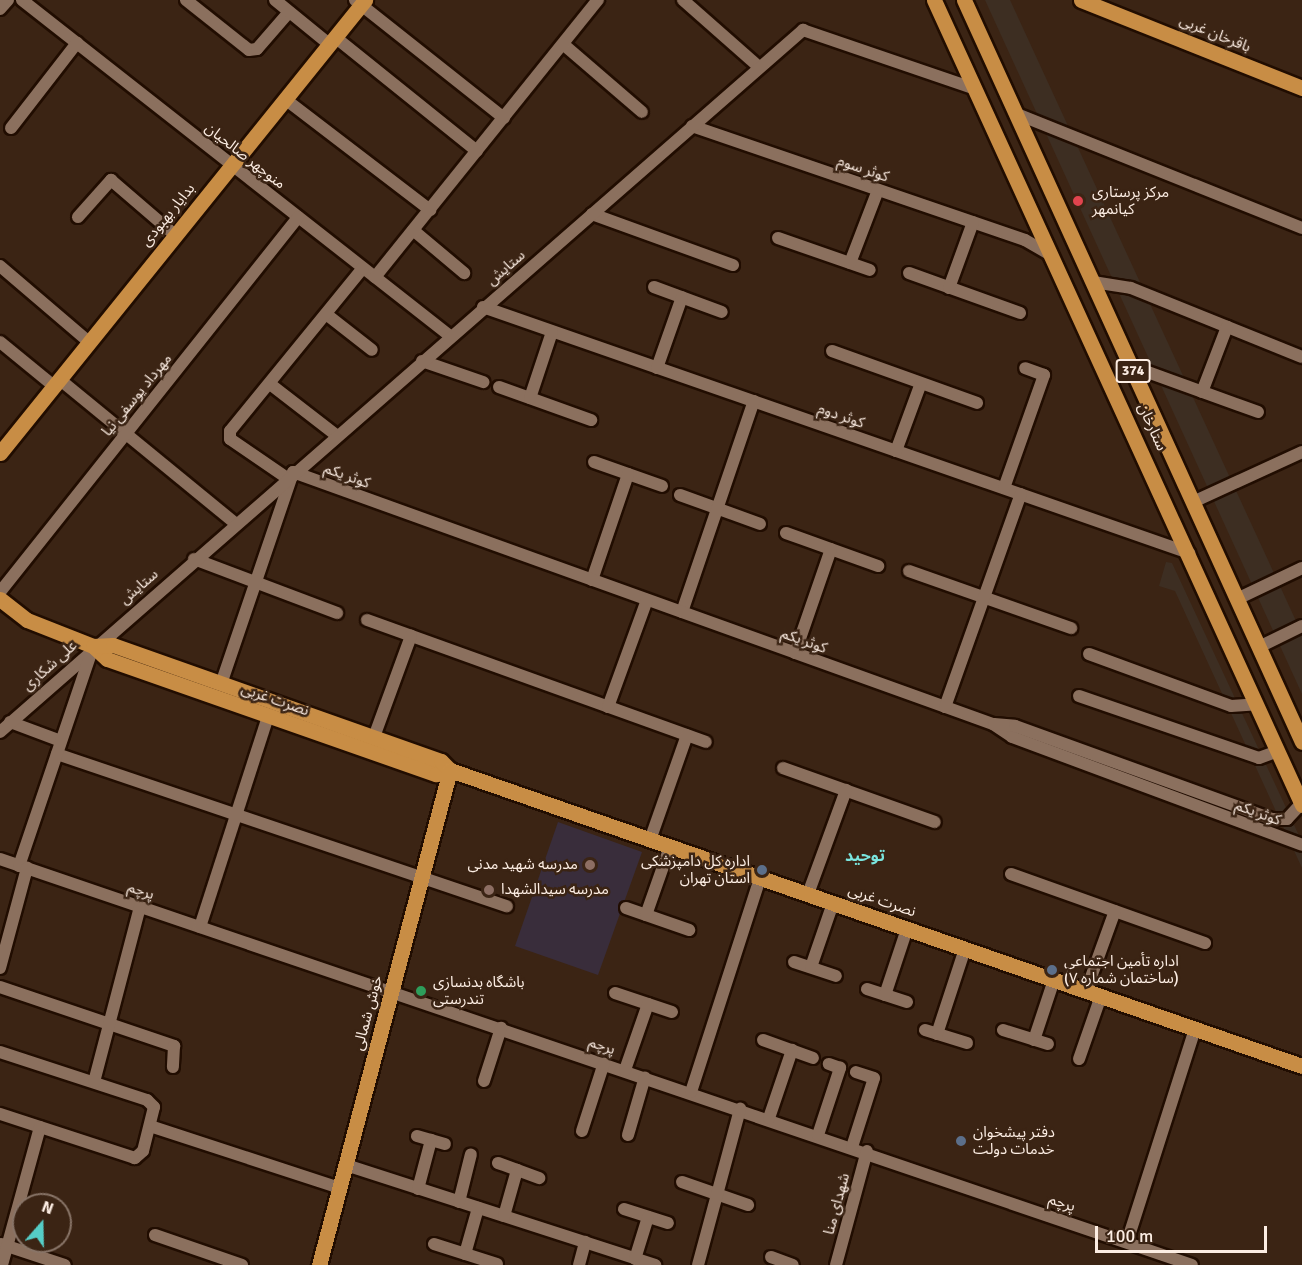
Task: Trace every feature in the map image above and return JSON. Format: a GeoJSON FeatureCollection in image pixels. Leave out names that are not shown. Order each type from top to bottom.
{"type":"FeatureCollection","features":[{"type":"Feature","properties":{"kind":"main road","name":"ستارخان"},"geometry":{"type":"LineString","coordinates":[[934,0],[972,88],[1063,273],[1302,804]]}},
{"type":"Feature","properties":{"kind":"main road","name":"ستارخان"},"geometry":{"type":"LineString","coordinates":[[964,0],[1302,739]]}},
{"type":"Feature","properties":{"kind":"main road","name":"باقرخان غربی"},"geometry":{"type":"LineString","coordinates":[[1081,0],[1302,88]]}},
{"type":"Feature","properties":{"kind":"main road","name":"بدایار بهبودی"},"geometry":{"type":"LineString","coordinates":[[0,453],[285,99],[360,2]]}},
{"type":"Feature","properties":{"kind":"main road"},"geometry":{"type":"LineString","coordinates":[[1039,225],[1059,235],[1063,216]]}},
{"type":"Feature","properties":{"kind":"main road"},"geometry":{"type":"LineString","coordinates":[[1063,273],[1071,260],[1083,260]]}},
{"type":"Feature","properties":{"kind":"main road","name":"نصرت غربی"},"geometry":{"type":"LineString","coordinates":[[0,599],[27,620],[93,646],[107,659],[436,774],[450,770]]}},
{"type":"Feature","properties":{"kind":"main road","name":"نصرت غربی"},"geometry":{"type":"LineString","coordinates":[[93,646],[113,645],[441,761],[450,770],[1302,1066]]}},
{"type":"Feature","properties":{"kind":"main road","name":"خوش شمالی"},"geometry":{"type":"LineString","coordinates":[[319,1265],[450,770]]}},
{"type":"Feature","properties":{"kind":"street"},"geometry":{"type":"LineString","coordinates":[[0,9],[8,0]]}},
{"type":"Feature","properties":{"kind":"street","name":"منوچهر صالحیان"},"geometry":{"type":"LineString","coordinates":[[21,0],[450,336]]}},
{"type":"Feature","properties":{"kind":"street"},"geometry":{"type":"LineString","coordinates":[[186,0],[249,50],[257,48],[289,12]]}},
{"type":"Feature","properties":{"kind":"street"},"geometry":{"type":"LineString","coordinates":[[274,0],[332,40],[477,151]]}},
{"type":"Feature","properties":{"kind":"street"},"geometry":{"type":"LineString","coordinates":[[375,277],[598,0]]}},
{"type":"Feature","properties":{"kind":"street"},"geometry":{"type":"LineString","coordinates":[[683,0],[759,67]]}},
{"type":"Feature","properties":{"kind":"street"},"geometry":{"type":"LineString","coordinates":[[360,2],[504,118]]}},
{"type":"Feature","properties":{"kind":"street","name":"ستایش"},"geometry":{"type":"LineString","coordinates":[[93,646],[759,67],[810,29],[972,88]]}},
{"type":"Feature","properties":{"kind":"street"},"geometry":{"type":"LineString","coordinates":[[11,128],[77,43]]}},
{"type":"Feature","properties":{"kind":"street"},"geometry":{"type":"LineString","coordinates":[[563,44],[642,112]]}},
{"type":"Feature","properties":{"kind":"street"},"geometry":{"type":"LineString","coordinates":[[285,99],[430,210]]}},
{"type":"Feature","properties":{"kind":"street"},"geometry":{"type":"LineString","coordinates":[[1017,114],[1302,228]]}},
{"type":"Feature","properties":{"kind":"street","name":"کوثر سوم"},"geometry":{"type":"LineString","coordinates":[[692,126],[1025,240],[1055,258]]}},
{"type":"Feature","properties":{"kind":"street"},"geometry":{"type":"LineString","coordinates":[[78,217],[111,180],[175,235]]}},
{"type":"Feature","properties":{"kind":"street"},"geometry":{"type":"LineString","coordinates":[[850,263],[878,190]]}},
{"type":"Feature","properties":{"kind":"street"},"geometry":{"type":"LineString","coordinates":[[592,214],[733,266]]}},
{"type":"Feature","properties":{"kind":"street","name":"مهرداد یوسفی نیا"},"geometry":{"type":"LineString","coordinates":[[0,592],[298,217]]}},
{"type":"Feature","properties":{"kind":"street"},"geometry":{"type":"LineString","coordinates":[[949,288],[973,222]]}},
{"type":"Feature","properties":{"kind":"street"},"geometry":{"type":"LineString","coordinates":[[1025,240],[1036,236],[1039,225]]}},
{"type":"Feature","properties":{"kind":"street"},"geometry":{"type":"LineString","coordinates":[[413,230],[464,273]]}},
{"type":"Feature","properties":{"kind":"street"},"geometry":{"type":"LineString","coordinates":[[778,238],[870,270]]}},
{"type":"Feature","properties":{"kind":"street"},"geometry":{"type":"LineString","coordinates":[[0,266],[89,342]]}},
{"type":"Feature","properties":{"kind":"street"},"geometry":{"type":"LineString","coordinates":[[336,435],[270,384],[363,268]]}},
{"type":"Feature","properties":{"kind":"street"},"geometry":{"type":"LineString","coordinates":[[909,273],[1020,313]]}},
{"type":"Feature","properties":{"kind":"street"},"geometry":{"type":"LineString","coordinates":[[1093,282],[1131,288],[1302,357]]}},
{"type":"Feature","properties":{"kind":"street"},"geometry":{"type":"LineString","coordinates":[[654,287],[722,312]]}},
{"type":"Feature","properties":{"kind":"street"},"geometry":{"type":"LineString","coordinates":[[657,368],[682,297]]}},
{"type":"Feature","properties":{"kind":"street","name":"کوثر دوم"},"geometry":{"type":"LineString","coordinates":[[483,307],[1189,553]]}},
{"type":"Feature","properties":{"kind":"street"},"geometry":{"type":"LineString","coordinates":[[326,314],[372,350]]}},
{"type":"Feature","properties":{"kind":"street"},"geometry":{"type":"LineString","coordinates":[[1202,392],[1227,327]]}},
{"type":"Feature","properties":{"kind":"street"},"geometry":{"type":"LineString","coordinates":[[530,398],[552,332]]}},
{"type":"Feature","properties":{"kind":"street"},"geometry":{"type":"LineString","coordinates":[[0,342],[126,434],[235,523]]}},
{"type":"Feature","properties":{"kind":"street"},"geometry":{"type":"LineString","coordinates":[[832,351],[977,403]]}},
{"type":"Feature","properties":{"kind":"street"},"geometry":{"type":"LineString","coordinates":[[422,361],[483,382]]}},
{"type":"Feature","properties":{"kind":"street"},"geometry":{"type":"LineString","coordinates":[[1131,366],[1258,412]]}},
{"type":"Feature","properties":{"kind":"street"},"geometry":{"type":"LineString","coordinates":[[1004,488],[1044,375],[1025,368]]}},
{"type":"Feature","properties":{"kind":"street"},"geometry":{"type":"LineString","coordinates":[[896,451],[921,383]]}},
{"type":"Feature","properties":{"kind":"street","name":"کوثر یکم"},"geometry":{"type":"LineString","coordinates":[[270,384],[228,435],[290,475],[592,580],[993,724],[1012,737],[1302,845]]}},
{"type":"Feature","properties":{"kind":"street"},"geometry":{"type":"LineString","coordinates":[[499,387],[591,420]]}},
{"type":"Feature","properties":{"kind":"street"},"geometry":{"type":"LineString","coordinates":[[682,612],[754,401]]}},
{"type":"Feature","properties":{"kind":"street"},"geometry":{"type":"LineString","coordinates":[[1193,502],[1302,452]]}},
{"type":"Feature","properties":{"kind":"street"},"geometry":{"type":"LineString","coordinates":[[594,462],[663,486]]}},
{"type":"Feature","properties":{"kind":"street"},"geometry":{"type":"LineString","coordinates":[[592,580],[628,474]]}},
{"type":"Feature","properties":{"kind":"street"},"geometry":{"type":"LineString","coordinates":[[220,684],[290,475]]}},
{"type":"Feature","properties":{"kind":"street"},"geometry":{"type":"LineString","coordinates":[[945,707],[1021,494]]}},
{"type":"Feature","properties":{"kind":"street"},"geometry":{"type":"LineString","coordinates":[[680,495],[760,524]]}},
{"type":"Feature","properties":{"kind":"street"},"geometry":{"type":"LineString","coordinates":[[786,533],[878,566]]}},
{"type":"Feature","properties":{"kind":"street"},"geometry":{"type":"LineString","coordinates":[[795,653],[831,549]]}},
{"type":"Feature","properties":{"kind":"street"},"geometry":{"type":"LineString","coordinates":[[194,559],[255,584],[337,613]]}},
{"type":"Feature","properties":{"kind":"street"},"geometry":{"type":"LineString","coordinates":[[1237,599],[1302,568]]}},
{"type":"Feature","properties":{"kind":"street"},"geometry":{"type":"LineString","coordinates":[[909,571],[1071,628]]}},
{"type":"Feature","properties":{"kind":"street"},"geometry":{"type":"LineString","coordinates":[[608,706],[647,600]]}},
{"type":"Feature","properties":{"kind":"street"},"geometry":{"type":"LineString","coordinates":[[367,620],[706,742]]}},
{"type":"Feature","properties":{"kind":"street"},"geometry":{"type":"LineString","coordinates":[[1259,647],[1302,626]]}},
{"type":"Feature","properties":{"kind":"street"},"geometry":{"type":"LineString","coordinates":[[374,737],[411,636]]}},
{"type":"Feature","properties":{"kind":"street"},"geometry":{"type":"LineString","coordinates":[[0,968],[23,867],[61,741],[93,646]]}},
{"type":"Feature","properties":{"kind":"street","name":"علی شکاری"},"geometry":{"type":"LineString","coordinates":[[0,732],[93,646]]}},
{"type":"Feature","properties":{"kind":"street"},"geometry":{"type":"LineString","coordinates":[[1089,654],[1231,706],[1257,704]]}},
{"type":"Feature","properties":{"kind":"street"},"geometry":{"type":"LineString","coordinates":[[1079,696],[1259,758],[1278,752]]}},
{"type":"Feature","properties":{"kind":"street"},"geometry":{"type":"LineString","coordinates":[[200,927],[268,717]]}},
{"type":"Feature","properties":{"kind":"street"},"geometry":{"type":"LineString","coordinates":[[10,722],[61,741]]}},
{"type":"Feature","properties":{"kind":"street"},"geometry":{"type":"LineString","coordinates":[[993,724],[1015,726],[1272,819],[1287,819],[1302,804]]}},
{"type":"Feature","properties":{"kind":"street"},"geometry":{"type":"LineString","coordinates":[[650,840],[687,735]]}},
{"type":"Feature","properties":{"kind":"street"},"geometry":{"type":"LineString","coordinates":[[57,754],[507,906]]}},
{"type":"Feature","properties":{"kind":"street"},"geometry":{"type":"LineString","coordinates":[[783,768],[934,822]]}},
{"type":"Feature","properties":{"kind":"street"},"geometry":{"type":"LineString","coordinates":[[808,894],[846,790]]}},
{"type":"Feature","properties":{"kind":"street"},"geometry":{"type":"LineString","coordinates":[[646,915],[670,847]]}},
{"type":"Feature","properties":{"kind":"street","name":"پرچم"},"geometry":{"type":"LineString","coordinates":[[0,859],[867,1151],[1192,1265]]}},
{"type":"Feature","properties":{"kind":"street"},"geometry":{"type":"LineString","coordinates":[[1011,874],[1205,943]]}},
{"type":"Feature","properties":{"kind":"street"},"geometry":{"type":"LineString","coordinates":[[691,1092],[760,878]]}},
{"type":"Feature","properties":{"kind":"street"},"geometry":{"type":"LineString","coordinates":[[810,968],[833,903]]}},
{"type":"Feature","properties":{"kind":"street"},"geometry":{"type":"LineString","coordinates":[[94,1082],[140,907]]}},
{"type":"Feature","properties":{"kind":"street"},"geometry":{"type":"LineString","coordinates":[[626,908],[689,930]]}},
{"type":"Feature","properties":{"kind":"street"},"geometry":{"type":"LineString","coordinates":[[1079,1059],[1115,911]]}},
{"type":"Feature","properties":{"kind":"street"},"geometry":{"type":"LineString","coordinates":[[885,994],[908,929]]}},
{"type":"Feature","properties":{"kind":"street"},"geometry":{"type":"LineString","coordinates":[[965,949],[931,1032],[967,1044]]}},
{"type":"Feature","properties":{"kind":"street"},"geometry":{"type":"LineString","coordinates":[[794,962],[836,976]]}},
{"type":"Feature","properties":{"kind":"street"},"geometry":{"type":"LineString","coordinates":[[1034,1040],[1054,980]]}},
{"type":"Feature","properties":{"kind":"street"},"geometry":{"type":"LineString","coordinates":[[0,987],[174,1046],[173,1067]]}},
{"type":"Feature","properties":{"kind":"street"},"geometry":{"type":"LineString","coordinates":[[867,988],[907,1002]]}},
{"type":"Feature","properties":{"kind":"street"},"geometry":{"type":"LineString","coordinates":[[615,993],[672,1012]]}},
{"type":"Feature","properties":{"kind":"street"},"geometry":{"type":"LineString","coordinates":[[625,1070],[648,1004]]}},
{"type":"Feature","properties":{"kind":"street"},"geometry":{"type":"LineString","coordinates":[[484,1081],[501,1028]]}},
{"type":"Feature","properties":{"kind":"street"},"geometry":{"type":"LineString","coordinates":[[1127,1242],[1196,1029]]}},
{"type":"Feature","properties":{"kind":"street"},"geometry":{"type":"LineString","coordinates":[[1003,1030],[1048,1044]]}},
{"type":"Feature","properties":{"kind":"street"},"geometry":{"type":"LineString","coordinates":[[763,1041],[813,1058]]}},
{"type":"Feature","properties":{"kind":"street"},"geometry":{"type":"LineString","coordinates":[[769,1118],[792,1050]]}},
{"type":"Feature","properties":{"kind":"street"},"geometry":{"type":"LineString","coordinates":[[0,1052],[147,1100],[154,1105],[142,1152],[132,1158],[0,1114]]}},
{"type":"Feature","properties":{"kind":"street"},"geometry":{"type":"LineString","coordinates":[[583,1131],[604,1063]]}},
{"type":"Feature","properties":{"kind":"street"},"geometry":{"type":"LineString","coordinates":[[818,1135],[840,1068],[829,1064]]}},
{"type":"Feature","properties":{"kind":"street"},"geometry":{"type":"LineString","coordinates":[[852,1147],[874,1078],[856,1072]]}},
{"type":"Feature","properties":{"kind":"street"},"geometry":{"type":"LineString","coordinates":[[628,1135],[645,1077]]}},
{"type":"Feature","properties":{"kind":"street"},"geometry":{"type":"LineString","coordinates":[[698,1265],[740,1109]]}},
{"type":"Feature","properties":{"kind":"street"},"geometry":{"type":"LineString","coordinates":[[150,1126],[340,1188]]}},
{"type":"Feature","properties":{"kind":"street"},"geometry":{"type":"LineString","coordinates":[[2,1265],[4,1245],[40,1127]]}},
{"type":"Feature","properties":{"kind":"street"},"geometry":{"type":"LineString","coordinates":[[417,1136],[444,1144]]}},
{"type":"Feature","properties":{"kind":"street"},"geometry":{"type":"LineString","coordinates":[[418,1189],[431,1140]]}},
{"type":"Feature","properties":{"kind":"street","name":"شهدای منا"},"geometry":{"type":"LineString","coordinates":[[837,1265],[867,1151]]}},
{"type":"Feature","properties":{"kind":"street"},"geometry":{"type":"LineString","coordinates":[[459,1202],[471,1154]]}},
{"type":"Feature","properties":{"kind":"street"},"geometry":{"type":"LineString","coordinates":[[498,1163],[539,1178]]}},
{"type":"Feature","properties":{"kind":"street"},"geometry":{"type":"LineString","coordinates":[[346,1165],[655,1265]]}},
{"type":"Feature","properties":{"kind":"street"},"geometry":{"type":"LineString","coordinates":[[504,1216],[517,1170]]}},
{"type":"Feature","properties":{"kind":"street"},"geometry":{"type":"LineString","coordinates":[[682,1182],[748,1205]]}},
{"type":"Feature","properties":{"kind":"street"},"geometry":{"type":"LineString","coordinates":[[465,1254],[478,1208]]}},
{"type":"Feature","properties":{"kind":"street"},"geometry":{"type":"LineString","coordinates":[[624,1209],[668,1223]]}},
{"type":"Feature","properties":{"kind":"street"},"geometry":{"type":"LineString","coordinates":[[635,1259],[648,1216]]}},
{"type":"Feature","properties":{"kind":"street"},"geometry":{"type":"LineString","coordinates":[[155,1235],[242,1265]]}},
{"type":"Feature","properties":{"kind":"street"},"geometry":{"type":"LineString","coordinates":[[579,1265],[585,1242]]}},
{"type":"Feature","properties":{"kind":"street"},"geometry":{"type":"LineString","coordinates":[[434,1244],[497,1264]]}},
{"type":"Feature","properties":{"kind":"street"},"geometry":{"type":"LineString","coordinates":[[4,1245],[65,1265]]}},
{"type":"Feature","properties":{"kind":"street"},"geometry":{"type":"LineString","coordinates":[[771,1257],[794,1265]]}},
{"type":"Feature","properties":{"kind":"shaded area"},"geometry":{"type":"Polygon","coordinates":[[[985,0],[1010,0],[1302,634],[1302,694],[985,0]]]}},
{"type":"Feature","properties":{"kind":"shaded area"},"geometry":{"type":"Polygon","coordinates":[[[1166,562],[1172,563],[1302,842],[1302,868],[1175,591],[1159,586],[1166,562]]]}},
{"type":"Feature","properties":{"kind":"shaded area"},"geometry":{"type":"Polygon","coordinates":[[[558,822],[642,852],[598,975],[515,946],[558,822]]]}},
{"type":"Feature","properties":{"kind":"place","name":"مرکز پرستاری کیانمهر"},"geometry":{"type":"Point","coordinates":[1078,201]}},
{"type":"Feature","properties":{"kind":"place","name":"مدرسه شهید مدنی"},"geometry":{"type":"Point","coordinates":[590,865]}},
{"type":"Feature","properties":{"kind":"place","name":"اداره کل دامپزشکی استان تهران"},"geometry":{"type":"Point","coordinates":[762,870]}},
{"type":"Feature","properties":{"kind":"place","name":"مدرسه سیدالشهدا"},"geometry":{"type":"Point","coordinates":[489,890]}},
{"type":"Feature","properties":{"kind":"place","name":"اداره تأمین اجتماعی (ساختمان شماره ۷)"},"geometry":{"type":"Point","coordinates":[1052,970]}},
{"type":"Feature","properties":{"kind":"place","name":"باشگاه بدنسازی تندرستی"},"geometry":{"type":"Point","coordinates":[421,991]}},
{"type":"Feature","properties":{"kind":"place","name":"دفتر پیشخوان خدمات دولت"},"geometry":{"type":"Point","coordinates":[961,1141]}},
{"type":"Feature","properties":{"kind":"district","name":"توحید"},"geometry":{"type":"Point","coordinates":[865,856]}}]}
